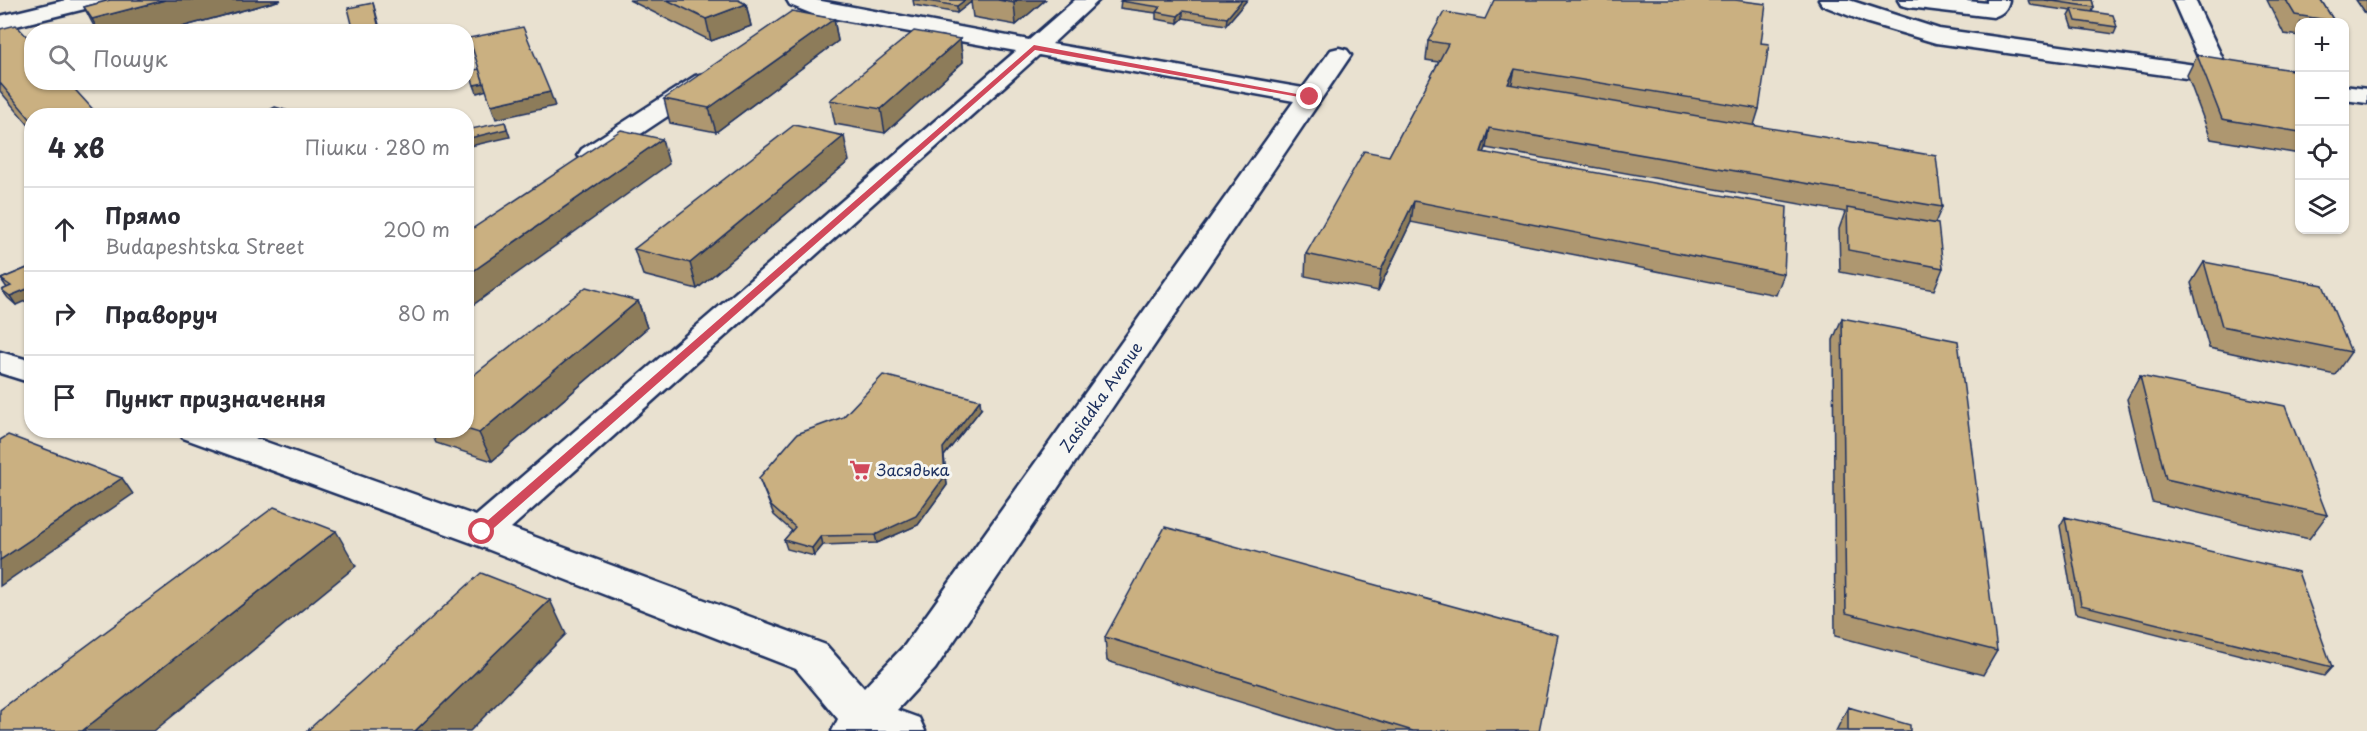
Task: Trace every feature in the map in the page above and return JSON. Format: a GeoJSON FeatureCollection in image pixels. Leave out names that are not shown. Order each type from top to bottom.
{"type":"FeatureCollection","features":[{"type":"Feature","properties":{"kind":"street"},"geometry":{"type":"LineString","coordinates":[[0,23],[93,0]]}},
{"type":"Feature","properties":{"kind":"street"},"geometry":{"type":"LineString","coordinates":[[482,532],[1088,0]]}},
{"type":"Feature","properties":{"kind":"street"},"geometry":{"type":"LineString","coordinates":[[1830,0],[1873,17],[1936,36],[2295,86]]}},
{"type":"Feature","properties":{"kind":"street"},"geometry":{"type":"LineString","coordinates":[[1909,0],[1967,9],[1996,5]]}},
{"type":"Feature","properties":{"kind":"street"},"geometry":{"type":"LineString","coordinates":[[2184,0],[2218,75]]}},
{"type":"Feature","properties":{"kind":"street"},"geometry":{"type":"LineString","coordinates":[[803,9],[1034,47],[1310,97]]}},
{"type":"Feature","properties":{"kind":"street","name":"Zasiadka Avenue"},"geometry":{"type":"LineString","coordinates":[[874,727],[920,657],[1339,55]]}},
{"type":"Feature","properties":{"kind":"street"},"geometry":{"type":"LineString","coordinates":[[576,165],[726,67]]}},
{"type":"Feature","properties":{"kind":"street"},"geometry":{"type":"LineString","coordinates":[[2349,94],[2367,96]]}},
{"type":"Feature","properties":{"kind":"street"},"geometry":{"type":"LineString","coordinates":[[0,362],[24,370]]}},
{"type":"Feature","properties":{"kind":"street"},"geometry":{"type":"LineString","coordinates":[[218,438],[482,532],[810,657],[874,727]]}},
{"type":"Feature","properties":{"kind":"building"},"geometry":{"type":"Polygon","coordinates":[[[110,0],[165,0],[92,19],[84,7],[110,0]]]}},
{"type":"Feature","properties":{"kind":"building"},"geometry":{"type":"Polygon","coordinates":[[[667,0],[738,0],[746,4],[706,19],[667,0]]]}},
{"type":"Feature","properties":{"kind":"building"},"geometry":{"type":"Polygon","coordinates":[[[922,0],[965,0],[957,6],[922,0]]]}},
{"type":"Feature","properties":{"kind":"building"},"geometry":{"type":"Polygon","coordinates":[[[998,0],[1017,0],[1014,3],[998,0]]]}},
{"type":"Feature","properties":{"kind":"building"},"geometry":{"type":"Polygon","coordinates":[[[1121,0],[1242,0],[1227,18],[1183,11],[1178,16],[1156,12],[1160,7],[1121,0]]]}},
{"type":"Feature","properties":{"kind":"building"},"geometry":{"type":"Polygon","coordinates":[[[1494,0],[1735,0],[1766,4],[1761,43],[1769,44],[1759,109],[1515,69],[1508,84],[1936,156],[1942,207],[1489,128],[1481,152],[1787,207],[1784,274],[1414,201],[1381,270],[1306,254],[1364,151],[1389,156],[1448,44],[1428,41],[1444,12],[1485,19],[1494,0]]]}},
{"type":"Feature","properties":{"kind":"building"},"geometry":{"type":"Polygon","coordinates":[[[2045,0],[2092,0],[2094,7],[2045,0]]]}},
{"type":"Feature","properties":{"kind":"building"},"geometry":{"type":"Polygon","coordinates":[[[2286,0],[2321,0],[2332,18],[2314,18],[2295,15],[2286,0]]]}},
{"type":"Feature","properties":{"kind":"building"},"geometry":{"type":"Polygon","coordinates":[[[373,3],[378,24],[352,24],[348,8],[373,3]]]}},
{"type":"Feature","properties":{"kind":"building"},"geometry":{"type":"Polygon","coordinates":[[[2072,9],[2113,15],[2117,27],[2076,21],[2072,9]]]}},
{"type":"Feature","properties":{"kind":"building"},"geometry":{"type":"Polygon","coordinates":[[[792,11],[834,19],[709,108],[664,99],[792,11]]]}},
{"type":"Feature","properties":{"kind":"building"},"geometry":{"type":"Polygon","coordinates":[[[16,25],[24,34],[24,90],[75,90],[92,108],[24,108],[24,112],[0,83],[0,29],[16,25]]]}},
{"type":"Feature","properties":{"kind":"building"},"geometry":{"type":"Polygon","coordinates":[[[523,27],[550,92],[491,105],[474,53],[474,37],[523,27]]]}},
{"type":"Feature","properties":{"kind":"building"},"geometry":{"type":"Polygon","coordinates":[[[914,31],[960,39],[881,109],[830,100],[914,31]]]}},
{"type":"Feature","properties":{"kind":"building"},"geometry":{"type":"Polygon","coordinates":[[[2197,55],[2292,70],[2295,75],[2295,131],[2222,119],[2197,55]]]}},
{"type":"Feature","properties":{"kind":"building"},"geometry":{"type":"Polygon","coordinates":[[[479,69],[484,83],[474,85],[474,70],[479,69]]]}},
{"type":"Feature","properties":{"kind":"building"},"geometry":{"type":"Polygon","coordinates":[[[505,122],[507,129],[474,137],[474,128],[505,122]]]}},
{"type":"Feature","properties":{"kind":"building"},"geometry":{"type":"Polygon","coordinates":[[[794,125],[844,136],[690,263],[634,249],[794,125]]]}},
{"type":"Feature","properties":{"kind":"building"},"geometry":{"type":"Polygon","coordinates":[[[621,130],[662,139],[474,270],[474,228],[621,130]]]}},
{"type":"Feature","properties":{"kind":"building"},"geometry":{"type":"Polygon","coordinates":[[[1847,208],[1938,224],[1943,268],[1848,250],[1847,208]]]}},
{"type":"Feature","properties":{"kind":"building"},"geometry":{"type":"Polygon","coordinates":[[[2204,262],[2323,285],[2351,352],[2222,326],[2204,262]]]}},
{"type":"Feature","properties":{"kind":"building"},"geometry":{"type":"Polygon","coordinates":[[[24,269],[24,290],[10,296],[2,290],[11,286],[1,279],[24,269]]]}},
{"type":"Feature","properties":{"kind":"building"},"geometry":{"type":"Polygon","coordinates":[[[586,287],[638,301],[479,433],[474,431],[474,375],[586,287]]]}},
{"type":"Feature","properties":{"kind":"building"},"geometry":{"type":"Polygon","coordinates":[[[1842,318],[1958,341],[1997,651],[1846,613],[1842,318]]]}},
{"type":"Feature","properties":{"kind":"building","name":"Засядька"},"geometry":{"type":"Polygon","coordinates":[[[883,375],[980,400],[943,448],[945,476],[916,516],[875,535],[821,536],[812,548],[784,540],[795,527],[771,506],[759,478],[797,434],[843,417],[883,375]]]}},
{"type":"Feature","properties":{"kind":"building"},"geometry":{"type":"Polygon","coordinates":[[[2140,376],[2285,406],[2327,515],[2166,479],[2140,376]]]}},
{"type":"Feature","properties":{"kind":"building"},"geometry":{"type":"Polygon","coordinates":[[[8,435],[122,478],[0,560],[0,440],[8,435]]]}},
{"type":"Feature","properties":{"kind":"building"},"geometry":{"type":"Polygon","coordinates":[[[274,507],[336,531],[82,731],[0,731],[0,710],[274,507]]]}},
{"type":"Feature","properties":{"kind":"building"},"geometry":{"type":"Polygon","coordinates":[[[2065,517],[2298,572],[2332,667],[2081,605],[2065,517]]]}},
{"type":"Feature","properties":{"kind":"building"},"geometry":{"type":"Polygon","coordinates":[[[1165,527],[1558,635],[1539,731],[1413,731],[1105,637],[1165,527]]]}},
{"type":"Feature","properties":{"kind":"building"},"geometry":{"type":"Polygon","coordinates":[[[481,573],[550,600],[415,731],[307,731],[481,573]]]}},
{"type":"Feature","properties":{"kind":"building"},"geometry":{"type":"Polygon","coordinates":[[[1848,707],[1910,725],[1910,731],[1848,731],[1848,707]]]}},
{"type":"Feature","properties":{"kind":"place","name":"Засядька"},"geometry":{"type":"Point","coordinates":[860,470]}},
{"type":"Feature","properties":{"kind":"route"},"geometry":{"type":"LineString","coordinates":[[482,532],[1034,47],[1310,97]]}}]}
